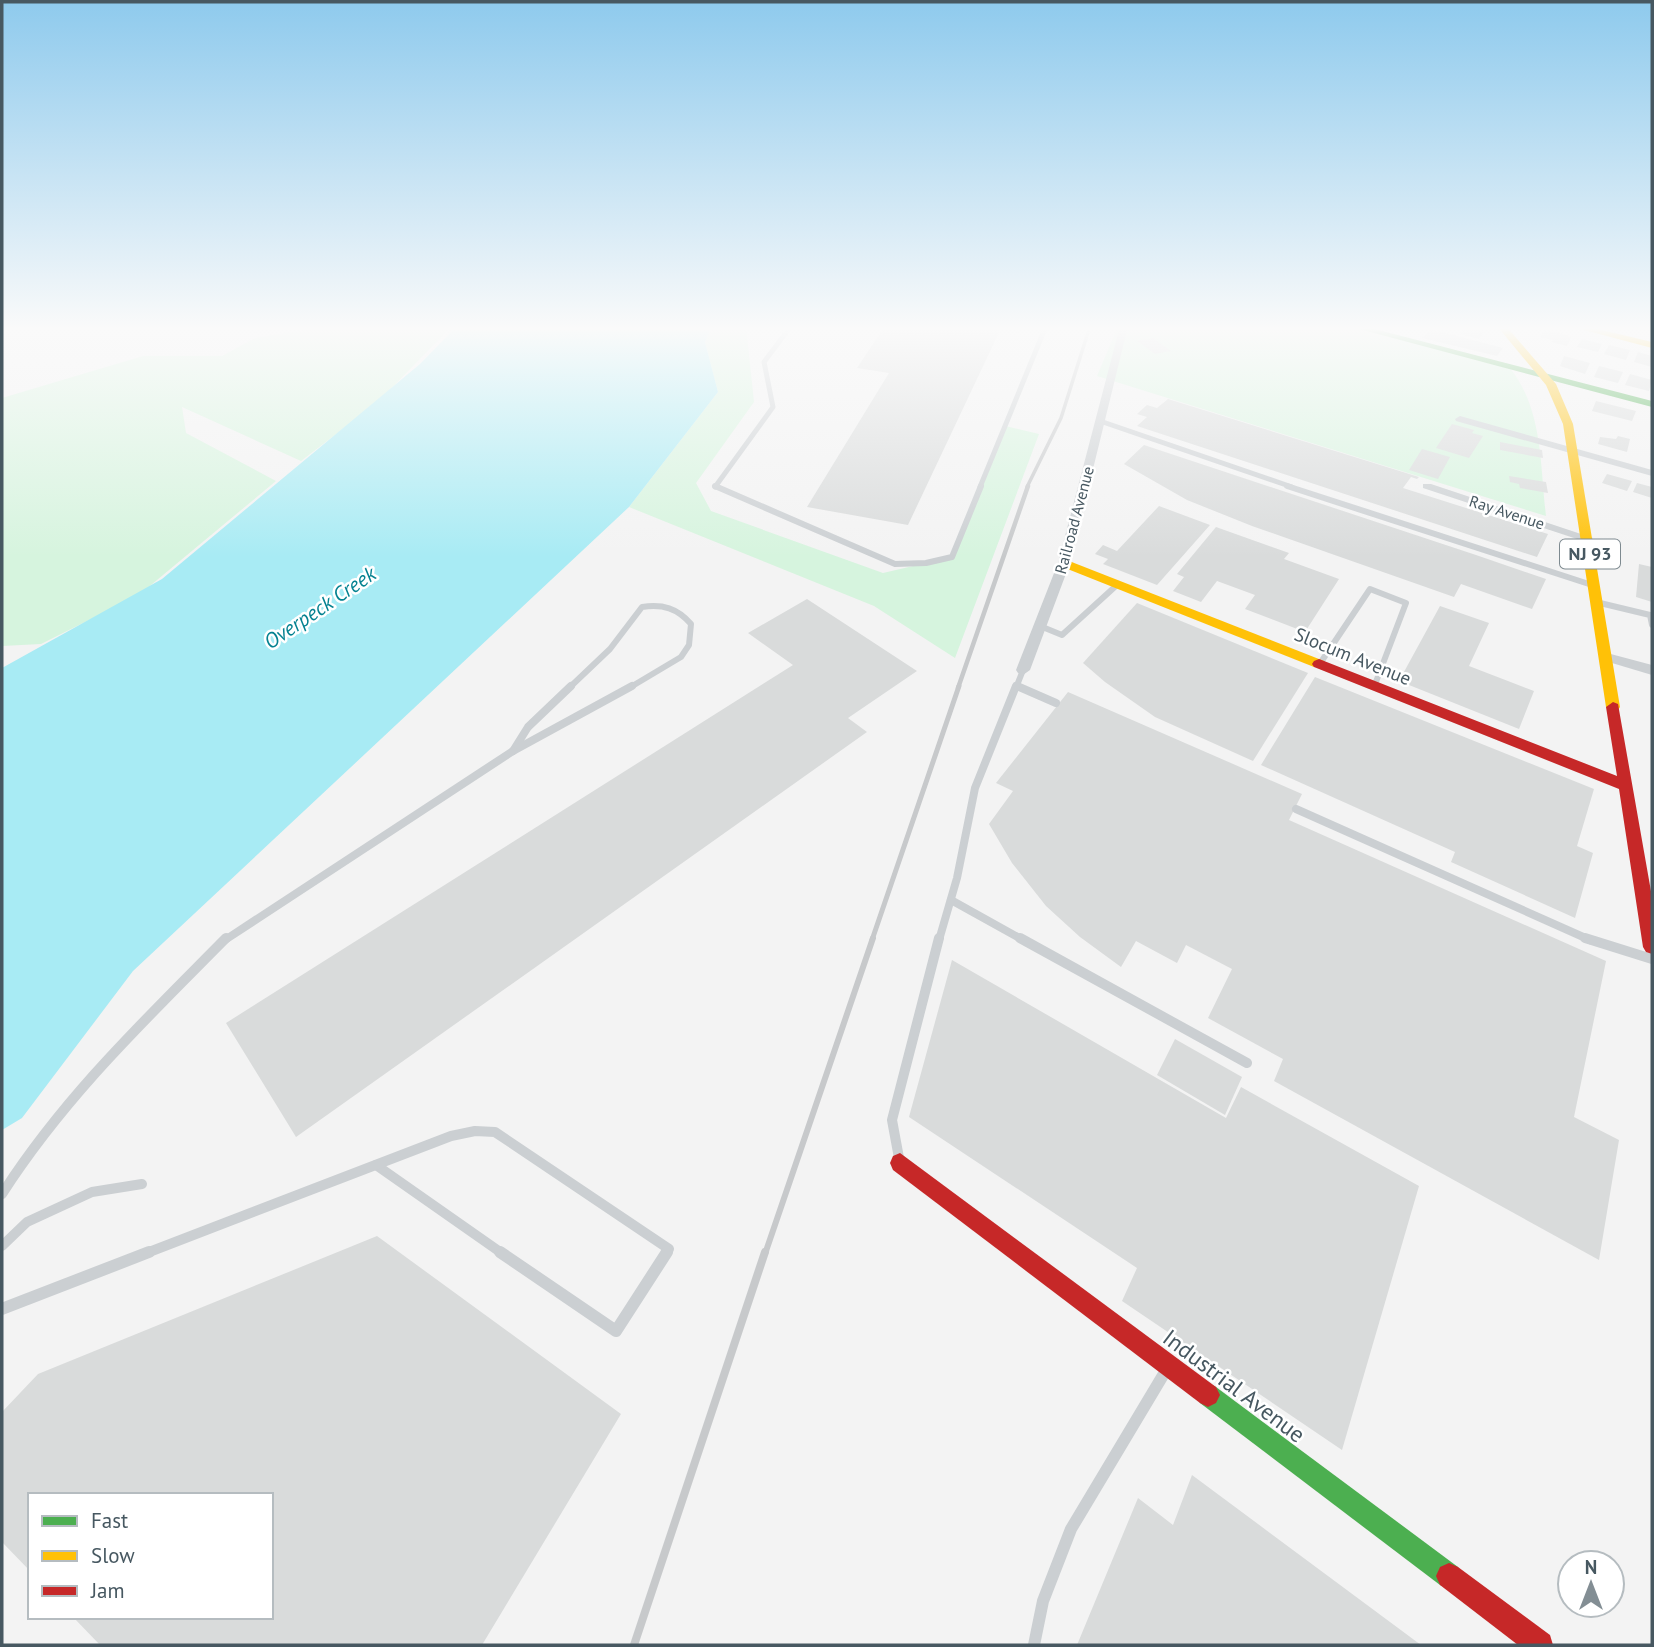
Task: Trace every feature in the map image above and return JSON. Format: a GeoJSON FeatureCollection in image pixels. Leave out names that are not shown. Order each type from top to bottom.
{"type":"FeatureCollection","features":[{"type":"Feature","properties":{"kind":"street","name":"Railroad Avenue"},"geometry":{"type":"LineString","coordinates":[[1023,670],[1064,563],[1105,403]]}},
{"type":"Feature","properties":{"kind":"street","name":"NJ 93"},"geometry":{"type":"LineString","coordinates":[[1560,403],[1573,451],[1652,947]]}},
{"type":"Feature","properties":{"kind":"street"},"geometry":{"type":"LineString","coordinates":[[1460,419],[1652,473]]}},
{"type":"Feature","properties":{"kind":"street","name":"Ray Avenue"},"geometry":{"type":"LineString","coordinates":[[1427,486],[1587,538]]}},
{"type":"Feature","properties":{"kind":"street","name":"Slocum Avenue"},"geometry":{"type":"LineString","coordinates":[[1064,563],[1626,786]]}},
{"type":"Feature","properties":{"kind":"street"},"geometry":{"type":"LineString","coordinates":[[1607,657],[1652,670]]}},
{"type":"Feature","properties":{"kind":"street","name":"Industrial Avenue"},"geometry":{"type":"LineString","coordinates":[[900,1163],[1540,1645]]}},
{"type":"Feature","properties":{"kind":"lane"},"geometry":{"type":"LineString","coordinates":[[772,403],[773,407],[714,488],[895,564],[926,563],[952,557],[1015,403]]}},
{"type":"Feature","properties":{"kind":"lane"},"geometry":{"type":"LineString","coordinates":[[1100,421],[1337,503],[1595,585]]}},
{"type":"Feature","properties":{"kind":"lane"},"geometry":{"type":"LineString","coordinates":[[1040,626],[1062,635],[1118,584]]}},
{"type":"Feature","properties":{"kind":"lane"},"geometry":{"type":"LineString","coordinates":[[1319,665],[1370,589],[1406,603],[1374,687]]}},
{"type":"Feature","properties":{"kind":"lane"},"geometry":{"type":"LineString","coordinates":[[1597,603],[1650,615],[1652,625]]}},
{"type":"Feature","properties":{"kind":"lane"},"geometry":{"type":"LineString","coordinates":[[2,1194],[24,1160],[99,1066],[231,933],[513,751],[603,705],[681,657],[689,645],[691,625],[671,606],[642,607],[610,649],[528,727],[513,751]]}},
{"type":"Feature","properties":{"kind":"lane"},"geometry":{"type":"LineString","coordinates":[[900,1163],[892,1120],[927,980],[951,900],[975,788],[1023,670]]}},
{"type":"Feature","properties":{"kind":"lane"},"geometry":{"type":"LineString","coordinates":[[1016,686],[1056,703]]}},
{"type":"Feature","properties":{"kind":"lane"},"geometry":{"type":"LineString","coordinates":[[1296,809],[1573,934],[1652,959]]}},
{"type":"Feature","properties":{"kind":"lane"},"geometry":{"type":"LineString","coordinates":[[951,900],[1247,1063]]}},
{"type":"Feature","properties":{"kind":"lane"},"geometry":{"type":"LineString","coordinates":[[2,1309],[451,1136],[475,1130],[495,1132],[668,1249],[616,1331],[444,1215],[376,1165]]}},
{"type":"Feature","properties":{"kind":"lane"},"geometry":{"type":"LineString","coordinates":[[2,1245],[27,1222],[92,1192],[142,1184]]}},
{"type":"Feature","properties":{"kind":"lane"},"geometry":{"type":"LineString","coordinates":[[1034,1645],[1043,1601],[1071,1529],[1168,1365]]}},
{"type":"Feature","properties":{"kind":"green space"},"geometry":{"type":"Polygon","coordinates":[[[2,403],[377,403],[301,461],[182,407],[186,433],[276,481],[139,595],[41,644],[2,646],[2,403]]]}},
{"type":"Feature","properties":{"kind":"green space"},"geometry":{"type":"Polygon","coordinates":[[[710,403],[753,403],[696,483],[711,511],[883,573],[952,557],[1005,426],[1039,434],[955,658],[874,606],[629,507],[710,403]]]}},
{"type":"Feature","properties":{"kind":"green space"},"geometry":{"type":"Polygon","coordinates":[[[1183,403],[1529,403],[1541,457],[1546,516],[1183,403]]]}},
{"type":"Feature","properties":{"kind":"water","name":"Overpeck Creek"},"geometry":{"type":"Polygon","coordinates":[[[373,403],[710,403],[629,507],[133,971],[22,1118],[2,1130],[2,668],[162,579],[373,403]]]}},
{"type":"Feature","properties":{"kind":"building"},"geometry":{"type":"Polygon","coordinates":[[[871,403],[966,403],[908,525],[807,507],[871,403]]]}},
{"type":"Feature","properties":{"kind":"building"},"geometry":{"type":"Polygon","coordinates":[[[1163,403],[1180,403],[1419,477],[1411,477],[1403,488],[1548,534],[1537,557],[1137,426],[1147,417],[1137,414],[1147,405],[1157,408],[1163,403]]]}},
{"type":"Feature","properties":{"kind":"building"},"geometry":{"type":"Polygon","coordinates":[[[1595,403],[1603,403],[1636,411],[1632,421],[1592,411],[1595,403]]]}},
{"type":"Feature","properties":{"kind":"building"},"geometry":{"type":"Polygon","coordinates":[[[1452,424],[1474,430],[1472,433],[1483,436],[1469,458],[1436,448],[1452,424]]]}},
{"type":"Feature","properties":{"kind":"building"},"geometry":{"type":"Polygon","coordinates":[[[1618,436],[1630,439],[1627,452],[1598,444],[1600,437],[1616,439],[1618,436]]]}},
{"type":"Feature","properties":{"kind":"building"},"geometry":{"type":"Polygon","coordinates":[[[1500,442],[1542,450],[1543,458],[1500,450],[1500,442]]]}},
{"type":"Feature","properties":{"kind":"building"},"geometry":{"type":"Polygon","coordinates":[[[1144,445],[1546,579],[1532,609],[1461,584],[1454,597],[1252,526],[1187,500],[1124,464],[1144,445]]]}},
{"type":"Feature","properties":{"kind":"building"},"geometry":{"type":"Polygon","coordinates":[[[1422,449],[1450,457],[1438,479],[1409,470],[1422,449]]]}},
{"type":"Feature","properties":{"kind":"building"},"geometry":{"type":"Polygon","coordinates":[[[1607,474],[1632,481],[1627,491],[1602,483],[1607,474]]]}},
{"type":"Feature","properties":{"kind":"building"},"geometry":{"type":"Polygon","coordinates":[[[1509,476],[1546,482],[1548,493],[1520,488],[1519,484],[1510,482],[1509,476]]]}},
{"type":"Feature","properties":{"kind":"building"},"geometry":{"type":"Polygon","coordinates":[[[1637,483],[1652,487],[1652,498],[1633,492],[1637,483]]]}},
{"type":"Feature","properties":{"kind":"building"},"geometry":{"type":"Polygon","coordinates":[[[1159,506],[1210,525],[1157,585],[1103,564],[1108,559],[1095,554],[1103,545],[1117,551],[1159,506]]]}},
{"type":"Feature","properties":{"kind":"building"},"geometry":{"type":"Polygon","coordinates":[[[1216,527],[1289,553],[1284,559],[1339,579],[1305,632],[1245,609],[1255,595],[1217,581],[1201,602],[1173,591],[1184,577],[1177,574],[1216,527]]]}},
{"type":"Feature","properties":{"kind":"building"},"geometry":{"type":"Polygon","coordinates":[[[1639,564],[1652,567],[1652,602],[1636,597],[1639,564]]]}},
{"type":"Feature","properties":{"kind":"building"},"geometry":{"type":"Polygon","coordinates":[[[807,599],[917,671],[848,718],[867,732],[296,1137],[226,1023],[793,665],[748,633],[807,599]]]}},
{"type":"Feature","properties":{"kind":"building"},"geometry":{"type":"Polygon","coordinates":[[[1137,603],[1308,673],[1253,761],[1155,717],[1083,663],[1137,603]]]}},
{"type":"Feature","properties":{"kind":"building"},"geometry":{"type":"Polygon","coordinates":[[[1440,606],[1489,623],[1469,666],[1534,691],[1519,729],[1399,681],[1440,606]]]}},
{"type":"Feature","properties":{"kind":"building"},"geometry":{"type":"Polygon","coordinates":[[[1315,677],[1594,789],[1577,846],[1593,853],[1575,918],[1451,862],[1455,852],[1261,765],[1315,677]]]}},
{"type":"Feature","properties":{"kind":"building"},"geometry":{"type":"Polygon","coordinates":[[[1068,692],[1302,794],[1289,820],[1606,961],[1574,1117],[1619,1140],[1599,1260],[1274,1081],[1283,1059],[1208,1018],[1232,969],[1186,945],[1177,963],[1136,941],[1121,967],[1080,937],[1046,906],[1012,863],[989,824],[1013,791],[996,783],[1068,692]]]}},
{"type":"Feature","properties":{"kind":"building"},"geometry":{"type":"Polygon","coordinates":[[[952,960],[1226,1118],[1241,1087],[1419,1186],[1342,1450],[1122,1301],[1137,1268],[909,1117],[952,960]]]}},
{"type":"Feature","properties":{"kind":"building"},"geometry":{"type":"Polygon","coordinates":[[[1175,1039],[1242,1077],[1225,1115],[1157,1075],[1175,1039]]]}},
{"type":"Feature","properties":{"kind":"building"},"geometry":{"type":"Polygon","coordinates":[[[377,1236],[621,1414],[482,1645],[100,1645],[75,1619],[273,1619],[273,1493],[28,1493],[28,1569],[2,1542],[2,1412],[38,1374],[377,1236]]]}},
{"type":"Feature","properties":{"kind":"building"},"geometry":{"type":"Polygon","coordinates":[[[1192,1475],[1421,1645],[1077,1645],[1138,1498],[1173,1525],[1192,1475]]]}},
{"type":"Feature","properties":{"kind":"railway"},"geometry":{"type":"LineString","coordinates":[[1027,487],[1066,403]]}},
{"type":"Feature","properties":{"kind":"railway"},"geometry":{"type":"LineString","coordinates":[[958,688],[1028,486]]}},
{"type":"Feature","properties":{"kind":"railway"},"geometry":{"type":"LineString","coordinates":[[872,940],[959,686]]}},
{"type":"Feature","properties":{"kind":"railway"},"geometry":{"type":"LineString","coordinates":[[765,1254],[873,938]]}},
{"type":"Feature","properties":{"kind":"railway"},"geometry":{"type":"LineString","coordinates":[[634,1645],[765,1252]]}},
{"type":"Feature","properties":{"kind":"traffic: fast"},"geometry":{"type":"LineString","coordinates":[[1648,403],[1652,404]]}},
{"type":"Feature","properties":{"kind":"traffic: fast"},"geometry":{"type":"LineString","coordinates":[[1208,1395],[1449,1576]]}},
{"type":"Feature","properties":{"kind":"traffic: slow"},"geometry":{"type":"LineString","coordinates":[[1559,403],[1568,424],[1613,707]]}},
{"type":"Feature","properties":{"kind":"traffic: slow"},"geometry":{"type":"LineString","coordinates":[[1064,563],[1319,664]]}},
{"type":"Feature","properties":{"kind":"traffic: jam"},"geometry":{"type":"LineString","coordinates":[[1319,664],[1626,786]]}},
{"type":"Feature","properties":{"kind":"traffic: jam"},"geometry":{"type":"LineString","coordinates":[[1613,707],[1652,947]]}},
{"type":"Feature","properties":{"kind":"traffic: jam"},"geometry":{"type":"LineString","coordinates":[[900,1163],[1208,1395]]}},
{"type":"Feature","properties":{"kind":"traffic: jam"},"geometry":{"type":"LineString","coordinates":[[1449,1576],[1540,1645]]}}]}
